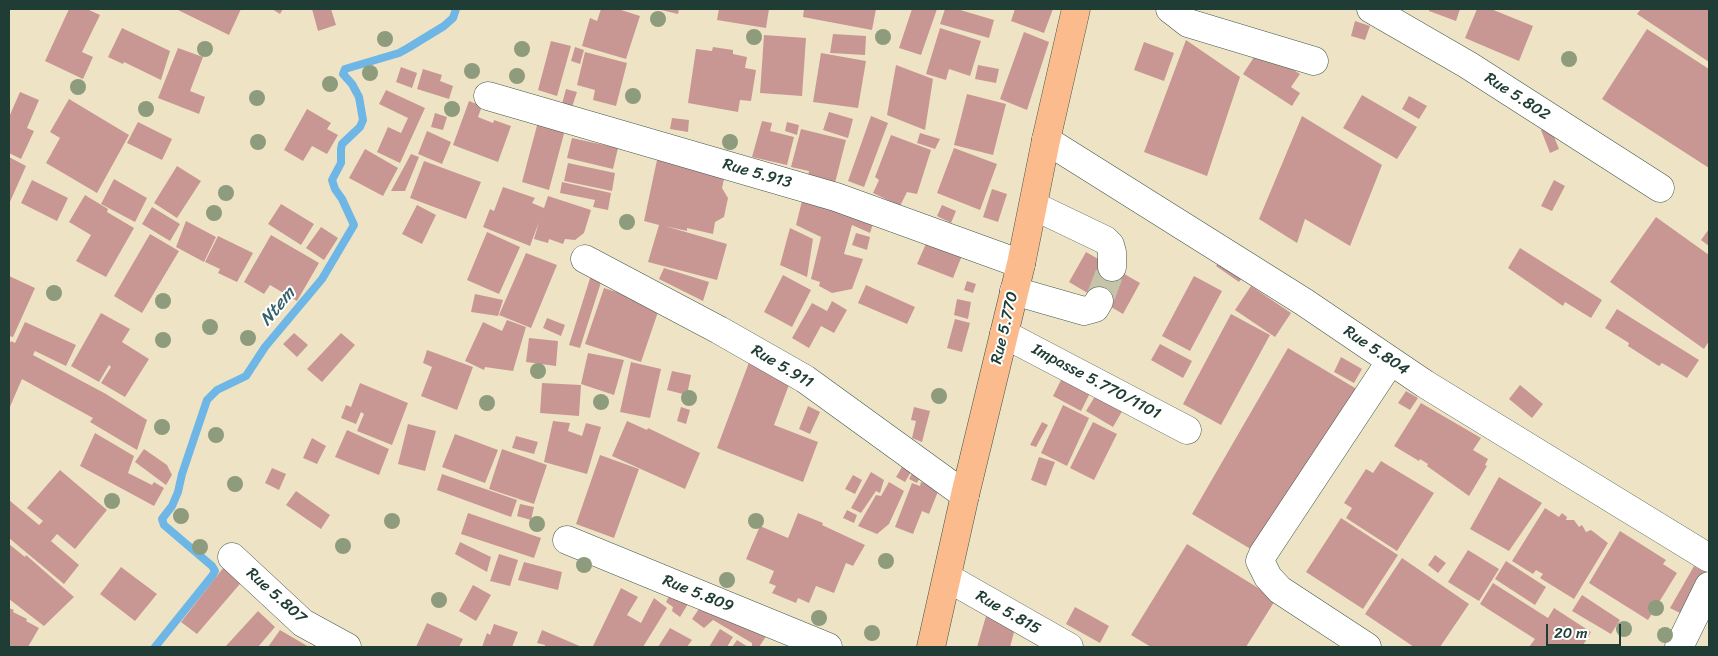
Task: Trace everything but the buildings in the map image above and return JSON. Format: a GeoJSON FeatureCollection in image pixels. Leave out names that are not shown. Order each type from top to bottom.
{"type":"FeatureCollection","features":[{"type":"Feature","properties":{"kind":"main road","name":"Rue 5.770"},"geometry":{"type":"LineString","coordinates":[[931,647],[948,578],[965,495],[1021,264],[1046,140],[1076,9]]}},
{"type":"Feature","properties":{"kind":"street"},"geometry":{"type":"LineString","coordinates":[[1170,9],[1188,23],[1314,61]]}},
{"type":"Feature","properties":{"kind":"street","name":"Rue 5.802"},"geometry":{"type":"LineString","coordinates":[[1371,9],[1468,65],[1660,188]]}},
{"type":"Feature","properties":{"kind":"street","name":"Rue 5.913"},"geometry":{"type":"LineString","coordinates":[[488,96],[836,197],[1021,264]]}},
{"type":"Feature","properties":{"kind":"street","name":"Rue 5.804"},"geometry":{"type":"LineString","coordinates":[[1046,140],[1304,302],[1390,362],[1709,558]]}},
{"type":"Feature","properties":{"kind":"street"},"geometry":{"type":"LineString","coordinates":[[1034,206],[1105,240],[1110,245],[1112,252],[1112,267]]}},
{"type":"Feature","properties":{"kind":"street","name":"Rue 5.911"},"geometry":{"type":"LineString","coordinates":[[585,259],[719,330],[804,379],[965,495]]}},
{"type":"Feature","properties":{"kind":"street"},"geometry":{"type":"LineString","coordinates":[[1014,291],[1084,311],[1095,308],[1099,300]]}},
{"type":"Feature","properties":{"kind":"street","name":"Impasse 5.770/1101"},"geometry":{"type":"LineString","coordinates":[[1004,334],[1187,430]]}},
{"type":"Feature","properties":{"kind":"street"},"geometry":{"type":"LineString","coordinates":[[1367,647],[1280,590],[1268,577],[1260,562],[1263,554],[1390,362]]}},
{"type":"Feature","properties":{"kind":"street","name":"Rue 5.809"},"geometry":{"type":"LineString","coordinates":[[568,540],[828,647]]}},
{"type":"Feature","properties":{"kind":"street","name":"Rue 5.807"},"geometry":{"type":"LineString","coordinates":[[232,557],[303,623],[347,647]]}},
{"type":"Feature","properties":{"kind":"street","name":"Rue 5.815"},"geometry":{"type":"LineString","coordinates":[[948,578],[1069,647]]}},
{"type":"Feature","properties":{"kind":"street"},"geometry":{"type":"LineString","coordinates":[[1679,647],[1709,586]]}},
{"type":"Feature","properties":{"kind":"waterway","name":"Ntem"},"geometry":{"type":"LineString","coordinates":[[155,647],[215,571],[212,566],[164,525],[162,519],[172,506],[178,492],[182,474],[207,400],[217,390],[246,376],[265,347],[322,279],[354,225],[332,180],[341,163],[342,144],[360,127],[363,120],[359,97],[352,84],[343,74],[345,69],[399,53],[444,26],[453,18],[456,9]]}},
{"type":"Feature","properties":{"kind":"tunnel"},"geometry":{"type":"LineString","coordinates":[[1099,301],[1112,267]]}}]}
